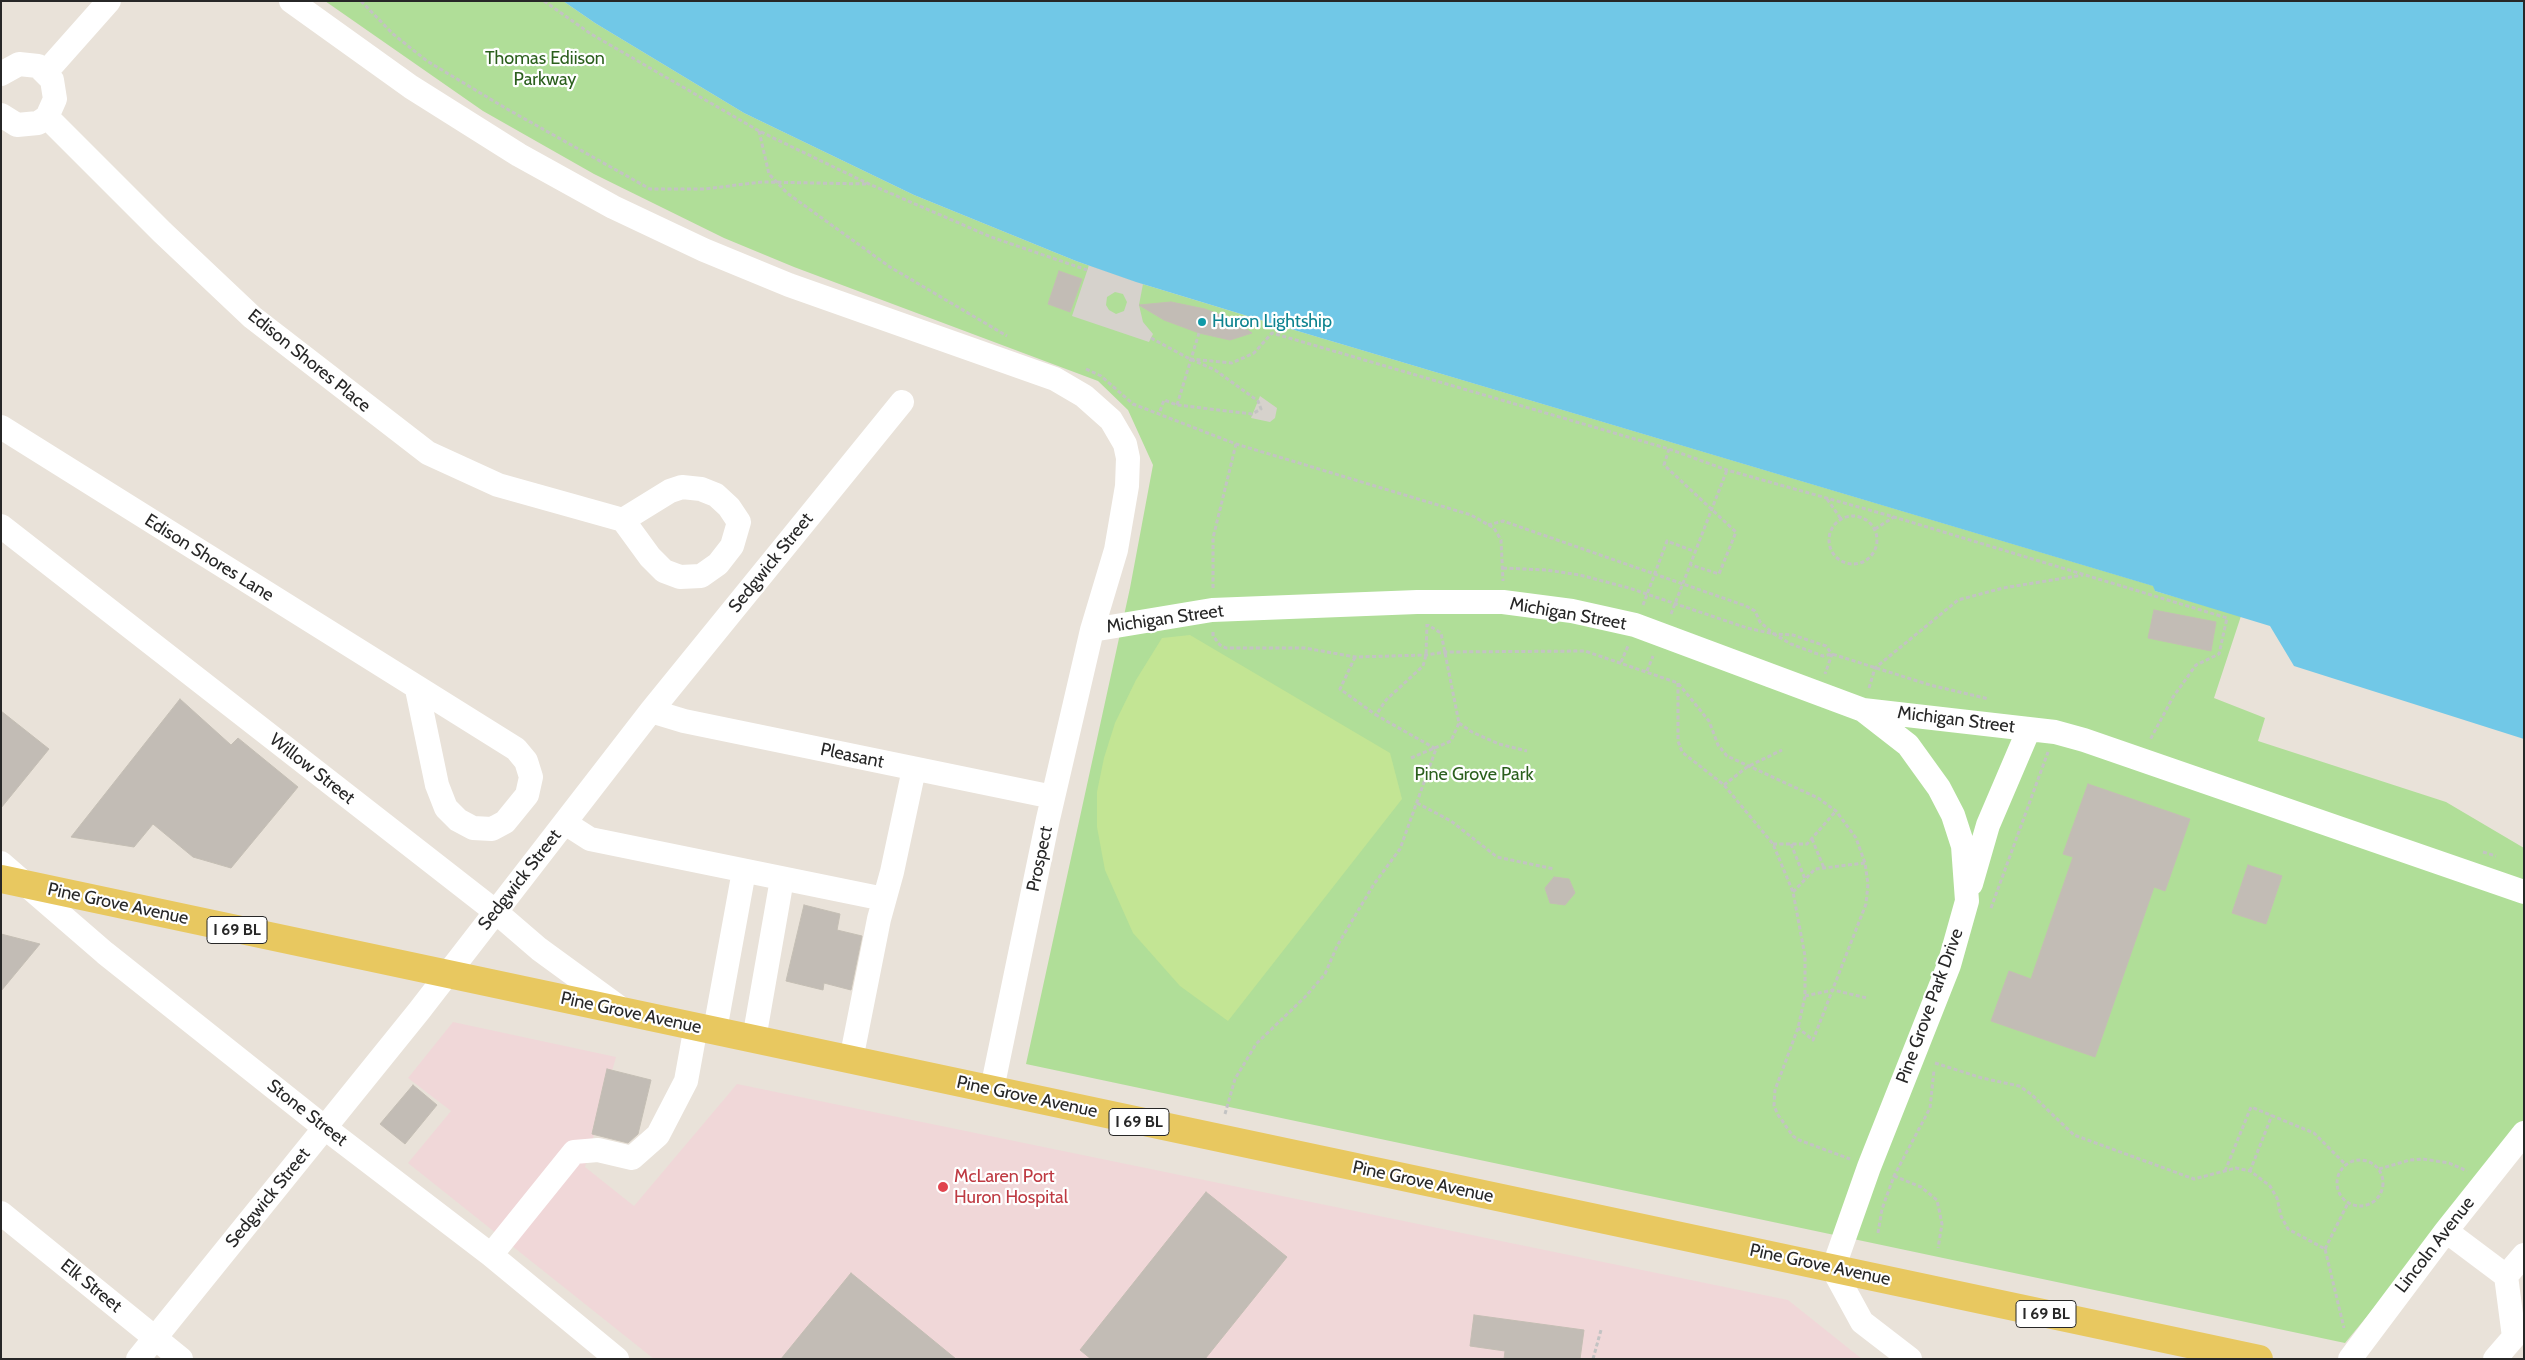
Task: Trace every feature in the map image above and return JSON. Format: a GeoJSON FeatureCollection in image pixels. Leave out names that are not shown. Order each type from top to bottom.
{"type":"FeatureCollection","features":[{"type":"Feature","properties":{"kind":"main road","name":"Pine Grove Avenue"},"geometry":{"type":"LineString","coordinates":[[1,879],[2259,1359]]}},
{"type":"Feature","properties":{"kind":"street"},"geometry":{"type":"LineString","coordinates":[[46,72],[109,1]]}},
{"type":"Feature","properties":{"kind":"street","name":"Prospect"},"geometry":{"type":"LineString","coordinates":[[291,1],[411,87],[519,155],[613,208],[704,250],[789,285],[1055,380],[1084,396],[1111,420],[1125,444],[1128,458],[1128,486],[1116,550],[1092,630],[1053,797],[992,1089]]}},
{"type":"Feature","properties":{"kind":"street"},"geometry":{"type":"LineString","coordinates":[[1,115],[17,125],[28,126],[38,123],[47,117],[53,108],[56,89],[46,72],[38,66],[19,64],[2,73]]}},
{"type":"Feature","properties":{"kind":"street","name":"Edison Shores Place"},"geometry":{"type":"LineString","coordinates":[[47,117],[162,232],[252,317],[428,453],[498,485],[623,520]]}},
{"type":"Feature","properties":{"kind":"street","name":"Sedgwick Street"},"geometry":{"type":"LineString","coordinates":[[138,1359],[325,1128],[446,974],[492,909],[565,823],[651,711],[902,402]]}},
{"type":"Feature","properties":{"kind":"street","name":"Edison Shores Lane"},"geometry":{"type":"LineString","coordinates":[[1,427],[417,689],[516,749],[526,761],[531,777],[527,795],[505,822],[492,828],[473,828],[458,820],[446,808],[437,785],[417,689]]}},
{"type":"Feature","properties":{"kind":"street"},"geometry":{"type":"LineString","coordinates":[[682,487],[701,488],[716,496],[729,507],[739,522],[732,546],[718,564],[701,576],[680,577],[664,571],[650,557],[623,520],[682,487]]}},
{"type":"Feature","properties":{"kind":"street","name":"Willow Street"},"geometry":{"type":"LineString","coordinates":[[1,526],[492,909],[540,949],[624,1011]]}},
{"type":"Feature","properties":{"kind":"street","name":"Michigan Street"},"geometry":{"type":"LineString","coordinates":[[1092,630],[1212,610],[1417,602],[1527,604],[1572,611],[1635,625],[1863,710],[2055,732],[2084,740],[2524,892]]}},
{"type":"Feature","properties":{"kind":"street","name":"Pine Grove Park Drive"},"geometry":{"type":"LineString","coordinates":[[1833,1269],[1869,1167],[1949,965],[1967,901],[1963,846],[1953,815],[1939,788],[1908,745],[1863,710]]}},
{"type":"Feature","properties":{"kind":"street","name":"Pleasant"},"geometry":{"type":"LineString","coordinates":[[651,711],[684,721],[1053,797]]}},
{"type":"Feature","properties":{"kind":"street"},"geometry":{"type":"LineString","coordinates":[[1967,901],[1988,825],[2029,729]]}},
{"type":"Feature","properties":{"kind":"street"},"geometry":{"type":"LineString","coordinates":[[851,1060],[884,899],[914,769]]}},
{"type":"Feature","properties":{"kind":"street"},"geometry":{"type":"LineString","coordinates":[[565,823],[590,839],[884,899]]}},
{"type":"Feature","properties":{"kind":"street","name":"Stone Street"},"geometry":{"type":"LineString","coordinates":[[1,863],[29,885],[105,953],[325,1128],[491,1255],[617,1359]]}},
{"type":"Feature","properties":{"kind":"street"},"geometry":{"type":"LineString","coordinates":[[491,1255],[574,1152],[598,1150],[632,1158],[658,1134],[686,1081],[705,1028],[744,871]]}},
{"type":"Feature","properties":{"kind":"street"},"geometry":{"type":"LineString","coordinates":[[754,1039],[782,879]]}},
{"type":"Feature","properties":{"kind":"street","name":"Lincoln Avenue"},"geometry":{"type":"LineString","coordinates":[[2350,1359],[2486,1180],[2515,1160],[2524,1133]]}},
{"type":"Feature","properties":{"kind":"street","name":"Elk Street"},"geometry":{"type":"LineString","coordinates":[[1,1213],[181,1359]]}},
{"type":"Feature","properties":{"kind":"street"},"geometry":{"type":"LineString","coordinates":[[2446,1231],[2506,1276],[2519,1331],[2495,1359]]}},
{"type":"Feature","properties":{"kind":"street"},"geometry":{"type":"LineString","coordinates":[[2506,1276],[2524,1255]]}},
{"type":"Feature","properties":{"kind":"street"},"geometry":{"type":"LineString","coordinates":[[1833,1269],[1862,1322],[1910,1359]]}},
{"type":"Feature","properties":{"kind":"path"},"geometry":{"type":"LineString","coordinates":[[361,1],[393,34],[427,61],[507,109],[650,189],[704,189],[762,182],[869,184]]}},
{"type":"Feature","properties":{"kind":"path"},"geometry":{"type":"LineString","coordinates":[[544,1],[591,34],[759,131],[869,184],[991,237],[1087,270]]}},
{"type":"Feature","properties":{"kind":"path"},"geometry":{"type":"LineString","coordinates":[[759,131],[769,174],[787,193],[890,267],[1011,338]]}},
{"type":"Feature","properties":{"kind":"path"},"geometry":{"type":"LineString","coordinates":[[1176,405],[1199,333]]}},
{"type":"Feature","properties":{"kind":"path"},"geometry":{"type":"LineString","coordinates":[[1190,360],[1232,363],[1254,354],[1272,333],[1669,449],[1727,470],[1894,517],[2226,618],[2219,654],[2196,665],[2173,698],[2141,760]]}},
{"type":"Feature","properties":{"kind":"path"},"geometry":{"type":"LineString","coordinates":[[1151,338],[1190,360],[1215,370],[1258,401],[1261,409],[1252,414],[1176,405],[1164,400],[1159,414]]}},
{"type":"Feature","properties":{"kind":"path"},"geometry":{"type":"LineString","coordinates":[[1083,367],[1101,376],[1134,404],[1236,444],[1471,515],[1494,528],[1501,540],[1503,568]]}},
{"type":"Feature","properties":{"kind":"path"},"geometry":{"type":"LineString","coordinates":[[1236,444],[1213,538],[1213,636],[1226,648],[1305,648],[1354,657],[1445,652],[1585,651],[1678,683],[1709,721],[1718,745],[1727,756],[1747,767],[1818,798],[1836,811],[1856,838],[1865,864],[1868,884],[1866,904],[1813,1040],[1798,1028]]}},
{"type":"Feature","properties":{"kind":"path"},"geometry":{"type":"LineString","coordinates":[[1669,449],[1664,465],[1736,532],[1719,574],[1691,565]]}},
{"type":"Feature","properties":{"kind":"path"},"geometry":{"type":"LineString","coordinates":[[1647,671],[1684,584],[1727,470]]}},
{"type":"Feature","properties":{"kind":"path"},"geometry":{"type":"LineString","coordinates":[[1826,498],[1841,519]]}},
{"type":"Feature","properties":{"kind":"path"},"geometry":{"type":"LineString","coordinates":[[1856,516],[1864,518],[1875,529],[1877,544],[1869,558],[1854,564],[1846,563],[1840,560],[1830,547],[1831,531],[1841,519],[1856,516]]}},
{"type":"Feature","properties":{"kind":"path"},"geometry":{"type":"LineString","coordinates":[[1875,529],[1894,517]]}},
{"type":"Feature","properties":{"kind":"path"},"geometry":{"type":"LineString","coordinates":[[1488,525],[1503,522],[1655,573],[1755,611],[1760,622],[1774,634],[1793,635],[1826,646],[1832,654],[1818,693]]}},
{"type":"Feature","properties":{"kind":"path"},"geometry":{"type":"LineString","coordinates":[[1648,593],[1666,541],[1696,552]]}},
{"type":"Feature","properties":{"kind":"path"},"geometry":{"type":"LineString","coordinates":[[1863,710],[1875,668],[1958,600],[2003,588],[2084,575]]}},
{"type":"Feature","properties":{"kind":"path"},"geometry":{"type":"LineString","coordinates":[[1376,715],[1386,700],[1423,666],[1426,654],[1427,624],[1417,602]]}},
{"type":"Feature","properties":{"kind":"path"},"geometry":{"type":"LineString","coordinates":[[1410,758],[1436,749],[1451,741],[1459,723],[1441,633],[1427,624]]}},
{"type":"Feature","properties":{"kind":"path"},"geometry":{"type":"LineString","coordinates":[[1354,657],[1340,689],[1376,715],[1436,749]]}},
{"type":"Feature","properties":{"kind":"path"},"geometry":{"type":"LineString","coordinates":[[1678,683],[1678,741],[1682,752],[1724,785],[1773,844],[1794,892],[1805,956],[1805,996],[1798,1028],[1774,1098],[1778,1115],[1793,1136],[1799,1140],[1853,1160]]}},
{"type":"Feature","properties":{"kind":"path"},"geometry":{"type":"LineString","coordinates":[[1459,723],[1472,732],[1499,744],[1527,751]]}},
{"type":"Feature","properties":{"kind":"path"},"geometry":{"type":"LineString","coordinates":[[1218,1139],[1235,1079],[1256,1044],[1305,997],[1325,974],[1337,946],[1374,884],[1400,850],[1436,749]]}},
{"type":"Feature","properties":{"kind":"path"},"geometry":{"type":"LineString","coordinates":[[1724,785],[1747,767],[1782,750]]}},
{"type":"Feature","properties":{"kind":"path"},"geometry":{"type":"LineString","coordinates":[[1418,803],[1451,821],[1497,857],[1554,869]]}},
{"type":"Feature","properties":{"kind":"path"},"geometry":{"type":"LineString","coordinates":[[1773,844],[1808,844],[1836,811]]}},
{"type":"Feature","properties":{"kind":"path"},"geometry":{"type":"LineString","coordinates":[[1812,839],[1824,868]]}},
{"type":"Feature","properties":{"kind":"path"},"geometry":{"type":"LineString","coordinates":[[1791,844],[1805,879]]}},
{"type":"Feature","properties":{"kind":"path"},"geometry":{"type":"LineString","coordinates":[[1794,892],[1815,869],[1865,864]]}},
{"type":"Feature","properties":{"kind":"path"},"geometry":{"type":"LineString","coordinates":[[1805,996],[1833,990],[1867,998]]}},
{"type":"Feature","properties":{"kind":"path"},"geometry":{"type":"LineString","coordinates":[[1934,1063],[1982,1078],[2019,1086],[2031,1094],[2074,1135],[2194,1179],[2236,1168],[2250,1171],[2270,1186],[2277,1198],[2281,1216],[2288,1229],[2325,1249]]}},
{"type":"Feature","properties":{"kind":"path"},"geometry":{"type":"LineString","coordinates":[[2225,1172],[2251,1108],[2314,1133],[2346,1165]]}},
{"type":"Feature","properties":{"kind":"path"},"geometry":{"type":"LineString","coordinates":[[2250,1171],[2272,1115]]}},
{"type":"Feature","properties":{"kind":"path"},"geometry":{"type":"LineString","coordinates":[[2378,1170],[2410,1160],[2423,1159],[2449,1163],[2486,1180]]}},
{"type":"Feature","properties":{"kind":"path"},"geometry":{"type":"LineString","coordinates":[[2353,1161],[2367,1161],[2378,1170],[2383,1187],[2380,1195],[2366,1205],[2357,1206],[2348,1203],[2340,1194],[2337,1181],[2346,1165],[2353,1161]]}},
{"type":"Feature","properties":{"kind":"path"},"geometry":{"type":"LineString","coordinates":[[1894,1176],[1921,1186],[1937,1200],[1942,1224],[1938,1248]]}},
{"type":"Feature","properties":{"kind":"path"},"geometry":{"type":"LineString","coordinates":[[2345,1336],[2343,1316],[2334,1293],[2325,1249],[2348,1203]]}},
{"type":"Feature","properties":{"kind":"path"},"geometry":{"type":"LineString","coordinates":[[1593,1359],[1601,1330]]}},
{"type":"Feature","properties":{"kind":"shaded area"},"geometry":{"type":"Polygon","coordinates":[[[1089,265],[1143,284],[1139,305],[1143,322],[1153,334],[1149,342],[1072,316],[1089,265]],[[1115,292],[1107,297],[1106,305],[1109,310],[1116,314],[1124,311],[1127,302],[1123,294],[1115,292]]]}},
{"type":"Feature","properties":{"kind":"shaded area"},"geometry":{"type":"Polygon","coordinates":[[[1260,396],[1277,408],[1275,418],[1270,422],[1251,418],[1260,396]]]}},
{"type":"Feature","properties":{"kind":"shaded area","name":"McLaren Port Huron Hospital"},"geometry":{"type":"Polygon","coordinates":[[[453,1022],[616,1057],[585,1167],[634,1206],[737,1084],[1788,1300],[1862,1359],[654,1359],[408,1163],[451,1111],[408,1078],[453,1022]]]}},
{"type":"Feature","properties":{"kind":"green space","name":"Pine Grove Park"},"geometry":{"type":"Polygon","coordinates":[[[325,1],[563,1],[595,23],[744,113],[914,195],[1076,261],[1136,282],[1264,321],[2154,586],[2155,591],[2241,616],[2214,698],[2265,718],[2258,741],[2446,802],[2524,848],[2524,1126],[2345,1343],[1026,1064],[1130,588],[1153,465],[1128,410],[1098,381],[794,267],[724,238],[594,174],[483,111],[325,1]]]}},
{"type":"Feature","properties":{"kind":"green space"},"geometry":{"type":"Polygon","coordinates":[[[1190,635],[1390,753],[1402,799],[1228,1021],[1180,986],[1133,933],[1105,870],[1097,827],[1097,792],[1104,758],[1115,723],[1136,680],[1162,638],[1190,635]]]}},
{"type":"Feature","properties":{"kind":"water"},"geometry":{"type":"Polygon","coordinates":[[[563,1],[2524,1],[2524,739],[2294,666],[2270,626],[2155,591],[2153,586],[1264,321],[1136,282],[1076,261],[914,195],[744,113],[595,23],[563,1]]]}},
{"type":"Feature","properties":{"kind":"building"},"geometry":{"type":"Polygon","coordinates":[[[1059,271],[1082,279],[1070,312],[1048,304],[1059,271]]]}},
{"type":"Feature","properties":{"kind":"building","name":"Huron Lightship"},"geometry":{"type":"Polygon","coordinates":[[[1171,302],[1205,309],[1231,319],[1252,333],[1230,340],[1199,333],[1164,320],[1139,305],[1171,302]]]}},
{"type":"Feature","properties":{"kind":"building"},"geometry":{"type":"Polygon","coordinates":[[[2154,610],[2216,622],[2211,651],[2148,638],[2154,610]]]}},
{"type":"Feature","properties":{"kind":"building"},"geometry":{"type":"Polygon","coordinates":[[[180,699],[231,745],[238,738],[298,787],[231,868],[193,857],[153,824],[134,847],[71,837],[180,699]]]}},
{"type":"Feature","properties":{"kind":"building"},"geometry":{"type":"Polygon","coordinates":[[[1,711],[49,749],[1,808],[1,711]]]}},
{"type":"Feature","properties":{"kind":"building"},"geometry":{"type":"Polygon","coordinates":[[[2088,784],[2190,819],[2165,891],[2154,887],[2095,1057],[1991,1021],[2009,971],[2031,979],[2073,857],[2063,854],[2088,784]]]}},
{"type":"Feature","properties":{"kind":"building"},"geometry":{"type":"Polygon","coordinates":[[[2248,865],[2282,876],[2266,924],[2232,913],[2248,865]]]}},
{"type":"Feature","properties":{"kind":"building"},"geometry":{"type":"Polygon","coordinates":[[[1554,877],[1569,879],[1575,893],[1565,905],[1550,903],[1545,888],[1554,877]]]}},
{"type":"Feature","properties":{"kind":"building"},"geometry":{"type":"Polygon","coordinates":[[[804,905],[840,914],[837,930],[862,936],[851,990],[824,983],[823,990],[786,981],[804,905]]]}},
{"type":"Feature","properties":{"kind":"building"},"geometry":{"type":"Polygon","coordinates":[[[1,934],[40,944],[1,991],[1,934]]]}},
{"type":"Feature","properties":{"kind":"building"},"geometry":{"type":"Polygon","coordinates":[[[607,1069],[651,1080],[638,1134],[628,1143],[592,1134],[607,1069]]]}},
{"type":"Feature","properties":{"kind":"building"},"geometry":{"type":"Polygon","coordinates":[[[413,1085],[437,1105],[405,1144],[380,1124],[413,1085]]]}},
{"type":"Feature","properties":{"kind":"building"},"geometry":{"type":"Polygon","coordinates":[[[1206,1192],[1287,1257],[1205,1359],[1091,1359],[1080,1350],[1206,1192]]]}},
{"type":"Feature","properties":{"kind":"building"},"geometry":{"type":"Polygon","coordinates":[[[851,1273],[956,1359],[781,1359],[851,1273]]]}},
{"type":"Feature","properties":{"kind":"building"},"geometry":{"type":"Polygon","coordinates":[[[1474,1315],[1584,1330],[1580,1359],[1504,1359],[1505,1351],[1470,1346],[1474,1315]]]}},
{"type":"Feature","properties":{"kind":"place","name":"Huron Lightship"},"geometry":{"type":"Point","coordinates":[1202,322]}},
{"type":"Feature","properties":{"kind":"place","name":"McLaren Port Huron Hospital"},"geometry":{"type":"Point","coordinates":[943,1187]}},
{"type":"Feature","properties":{"kind":"park label","name":"Thomas Ediison Parkway"},"geometry":{"type":"Point","coordinates":[545,69]}}]}
